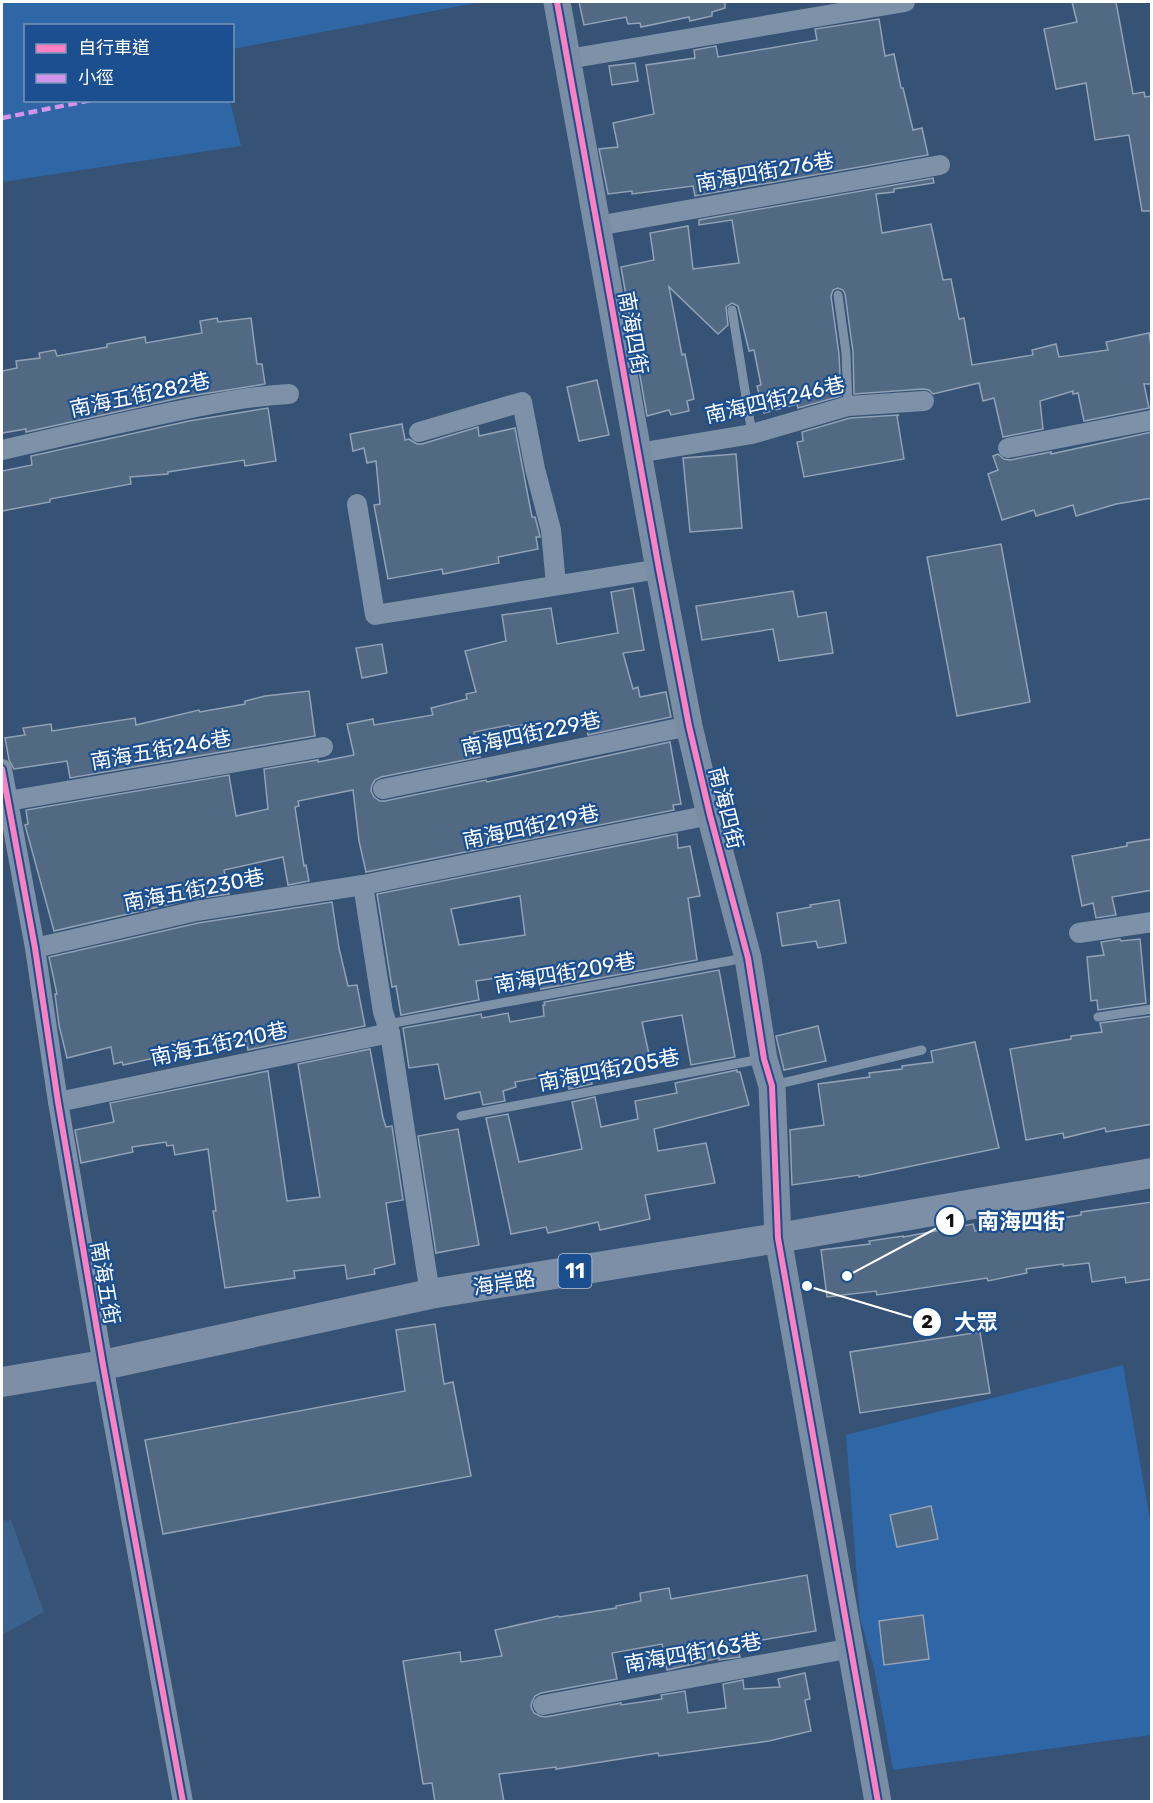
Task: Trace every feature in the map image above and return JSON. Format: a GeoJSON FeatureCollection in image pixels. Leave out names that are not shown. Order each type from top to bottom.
{"type":"FeatureCollection","features":[{"type":"Feature","properties":{"kind":"main road","name":"海岸路"},"geometry":{"type":"LineString","coordinates":[[2,1383],[103,1365],[430,1294],[778,1238],[1152,1173]]}},
{"type":"Feature","properties":{"kind":"street","name":"南海四街"},"geometry":{"type":"LineString","coordinates":[[557,2],[689,726],[748,958],[764,1059],[772,1086],[778,1238],[878,1802]]}},
{"type":"Feature","properties":{"kind":"street"},"geometry":{"type":"LineString","coordinates":[[568,59],[905,2]]}},
{"type":"Feature","properties":{"kind":"street","name":"南海四街276巷"},"geometry":{"type":"LineString","coordinates":[[597,226],[940,165]]}},
{"type":"Feature","properties":{"kind":"street","name":"南海五街282巷"},"geometry":{"type":"LineString","coordinates":[[2,450],[184,410],[289,393]]}},
{"type":"Feature","properties":{"kind":"street","name":"南海四街246巷"},"geometry":{"type":"LineString","coordinates":[[638,453],[752,434],[848,406],[924,401]]}},
{"type":"Feature","properties":{"kind":"street"},"geometry":{"type":"LineString","coordinates":[[419,432],[522,402],[535,469],[551,530],[556,585]]}},
{"type":"Feature","properties":{"kind":"street"},"geometry":{"type":"LineString","coordinates":[[1008,448],[1152,420]]}},
{"type":"Feature","properties":{"kind":"street"},"geometry":{"type":"LineString","coordinates":[[357,504],[375,615],[659,569]]}},
{"type":"Feature","properties":{"kind":"street","name":"南海四街229巷"},"geometry":{"type":"LineString","coordinates":[[383,789],[689,726]]}},
{"type":"Feature","properties":{"kind":"street","name":"南海五街246巷"},"geometry":{"type":"LineString","coordinates":[[5,801],[323,747]]}},
{"type":"Feature","properties":{"kind":"street","name":"南海五街"},"geometry":{"type":"LineString","coordinates":[[2,769],[5,801],[35,948],[58,1102],[103,1365],[183,1802]]}},
{"type":"Feature","properties":{"kind":"street","name":"南海四街219巷"},"geometry":{"type":"LineString","coordinates":[[363,885],[710,815]]}},
{"type":"Feature","properties":{"kind":"street"},"geometry":{"type":"LineString","coordinates":[[363,885],[383,1012],[389,1028],[430,1294]]}},
{"type":"Feature","properties":{"kind":"street","name":"南海五街230巷"},"geometry":{"type":"LineString","coordinates":[[35,948],[196,911],[363,885]]}},
{"type":"Feature","properties":{"kind":"street"},"geometry":{"type":"LineString","coordinates":[[1079,933],[1152,922]]}},
{"type":"Feature","properties":{"kind":"street","name":"南海五街210巷"},"geometry":{"type":"LineString","coordinates":[[58,1102],[389,1028]]}},
{"type":"Feature","properties":{"kind":"street","name":"南海四街163巷"},"geometry":{"type":"LineString","coordinates":[[543,1705],[852,1648]]}},
{"type":"Feature","properties":{"kind":"lane"},"geometry":{"type":"LineString","coordinates":[[838,294],[846,353],[848,406]]}},
{"type":"Feature","properties":{"kind":"lane"},"geometry":{"type":"LineString","coordinates":[[732,310],[752,434]]}},
{"type":"Feature","properties":{"kind":"lane","name":"南海四街209巷"},"geometry":{"type":"LineString","coordinates":[[389,1028],[748,958]]}},
{"type":"Feature","properties":{"kind":"lane"},"geometry":{"type":"LineString","coordinates":[[1098,1017],[1152,1009]]}},
{"type":"Feature","properties":{"kind":"lane"},"geometry":{"type":"LineString","coordinates":[[772,1086],[922,1050]]}},
{"type":"Feature","properties":{"kind":"lane","name":"南海四街205巷"},"geometry":{"type":"LineString","coordinates":[[461,1116],[764,1059]]}},
{"type":"Feature","properties":{"kind":"shaded area"},"geometry":{"type":"Polygon","coordinates":[[[2,2],[481,2],[234,49],[234,24],[24,24],[24,102],[230,102],[241,146],[2,182],[2,2]]]}},
{"type":"Feature","properties":{"kind":"shaded area"},"geometry":{"type":"Polygon","coordinates":[[[1123,1365],[1151,1525],[1151,1735],[893,1770],[874,1668],[860,1618],[846,1435],[1123,1365]]]}},
{"type":"Feature","properties":{"kind":"shaded area"},"geometry":{"type":"Polygon","coordinates":[[[11,1520],[44,1612],[2,1635],[2,1521],[11,1520]]]}},
{"type":"Feature","properties":{"kind":"building"},"geometry":{"type":"Polygon","coordinates":[[[579,2],[725,2],[725,8],[712,12],[712,16],[690,21],[689,17],[641,27],[640,23],[628,24],[626,17],[584,25],[579,2]]]}},
{"type":"Feature","properties":{"kind":"building"},"geometry":{"type":"Polygon","coordinates":[[[1072,2],[1116,2],[1133,94],[1144,92],[1145,97],[1152,96],[1152,211],[1142,211],[1129,135],[1095,140],[1086,83],[1056,89],[1044,29],[1077,22],[1072,2]]]}},
{"type":"Feature","properties":{"kind":"building"},"geometry":{"type":"Polygon","coordinates":[[[879,19],[885,56],[894,54],[913,130],[922,128],[928,155],[695,196],[693,186],[632,194],[632,191],[608,194],[599,149],[618,147],[613,123],[654,114],[646,65],[695,58],[694,50],[716,46],[718,57],[817,40],[815,29],[879,19]]]}},
{"type":"Feature","properties":{"kind":"building"},"geometry":{"type":"Polygon","coordinates":[[[635,63],[638,81],[612,85],[609,66],[635,63]]]}},
{"type":"Feature","properties":{"kind":"building"},"geometry":{"type":"Polygon","coordinates":[[[933,178],[934,183],[876,194],[882,233],[931,224],[943,280],[951,279],[959,319],[964,318],[972,365],[1033,355],[1032,350],[1056,344],[1059,357],[1108,350],[1106,342],[1149,333],[1152,384],[1144,384],[1149,408],[1084,421],[1078,393],[1073,394],[1073,391],[1040,401],[1043,429],[1003,437],[994,398],[983,401],[979,383],[933,394],[923,389],[854,394],[853,352],[845,294],[838,288],[833,290],[831,296],[839,354],[841,396],[798,408],[797,404],[764,413],[757,386],[761,385],[754,350],[749,351],[738,306],[732,303],[726,307],[728,325],[718,334],[669,287],[682,355],[685,354],[694,399],[687,401],[689,411],[671,415],[669,410],[647,416],[621,267],[654,260],[650,233],[688,226],[693,269],[739,263],[732,220],[699,225],[699,220],[933,178]]]}},
{"type":"Feature","properties":{"kind":"building"},"geometry":{"type":"Polygon","coordinates":[[[217,318],[218,322],[251,318],[257,364],[262,364],[265,384],[184,397],[26,432],[26,429],[2,433],[2,371],[17,368],[16,361],[40,358],[39,353],[55,350],[57,356],[145,337],[146,343],[202,333],[200,321],[217,318]]]}},
{"type":"Feature","properties":{"kind":"building"},"geometry":{"type":"Polygon","coordinates":[[[597,380],[609,435],[579,441],[567,387],[597,380]]]}},
{"type":"Feature","properties":{"kind":"building"},"geometry":{"type":"Polygon","coordinates":[[[268,408],[276,461],[245,466],[244,460],[168,472],[168,474],[130,477],[131,484],[50,499],[50,502],[2,511],[2,471],[32,465],[31,456],[189,421],[268,408]]]}},
{"type":"Feature","properties":{"kind":"building"},"geometry":{"type":"Polygon","coordinates":[[[899,415],[897,416],[904,459],[804,477],[797,442],[803,441],[802,432],[850,418],[899,415]]]}},
{"type":"Feature","properties":{"kind":"building"},"geometry":{"type":"Polygon","coordinates":[[[402,424],[405,440],[409,439],[417,444],[478,427],[479,436],[515,428],[532,517],[535,517],[540,537],[536,537],[538,549],[498,557],[499,563],[443,574],[442,569],[388,579],[374,505],[380,504],[376,461],[367,463],[364,448],[353,451],[350,434],[402,424]]]}},
{"type":"Feature","properties":{"kind":"building"},"geometry":{"type":"Polygon","coordinates":[[[1152,432],[1152,498],[1116,504],[1076,516],[1073,505],[1036,516],[1034,510],[1002,520],[988,474],[998,470],[993,456],[998,454],[1010,460],[1051,452],[1051,454],[1152,432]]]}},
{"type":"Feature","properties":{"kind":"building"},"geometry":{"type":"Polygon","coordinates":[[[736,454],[742,528],[690,532],[683,458],[736,454]]]}},
{"type":"Feature","properties":{"kind":"building"},"geometry":{"type":"Polygon","coordinates":[[[1001,544],[1030,702],[957,716],[927,557],[1001,544]]]}},
{"type":"Feature","properties":{"kind":"building"},"geometry":{"type":"Polygon","coordinates":[[[633,588],[644,650],[623,653],[633,689],[638,687],[640,697],[666,692],[671,717],[588,735],[585,718],[552,726],[551,723],[535,727],[534,723],[474,732],[480,757],[381,777],[375,780],[371,791],[374,797],[385,801],[486,780],[487,782],[670,742],[681,804],[673,805],[674,810],[366,872],[359,841],[353,790],[298,801],[299,806],[295,807],[304,866],[306,865],[309,881],[288,885],[283,857],[224,870],[229,894],[193,899],[54,931],[25,825],[28,824],[26,810],[229,775],[236,816],[268,809],[264,769],[354,755],[347,724],[373,719],[374,725],[433,715],[431,708],[467,699],[466,694],[476,692],[465,651],[506,641],[502,615],[551,608],[557,644],[618,633],[611,592],[633,588]]]}},
{"type":"Feature","properties":{"kind":"building"},"geometry":{"type":"Polygon","coordinates":[[[793,591],[798,617],[826,612],[833,653],[779,661],[773,629],[702,640],[696,606],[793,591]]]}},
{"type":"Feature","properties":{"kind":"building"},"geometry":{"type":"Polygon","coordinates":[[[382,644],[387,673],[362,678],[356,648],[382,644]]]}},
{"type":"Feature","properties":{"kind":"building"},"geometry":{"type":"Polygon","coordinates":[[[309,691],[315,736],[70,778],[67,761],[14,769],[9,760],[5,738],[25,735],[23,728],[51,724],[52,731],[135,718],[136,725],[199,710],[200,712],[245,704],[245,701],[265,696],[309,691]]]}},
{"type":"Feature","properties":{"kind":"building"},"geometry":{"type":"Polygon","coordinates":[[[677,834],[678,848],[690,846],[700,896],[688,898],[697,960],[541,989],[538,972],[476,981],[479,1000],[401,1015],[396,986],[392,987],[377,894],[677,834]],[[520,896],[451,909],[459,945],[525,935],[520,896]]]}},
{"type":"Feature","properties":{"kind":"building"},"geometry":{"type":"Polygon","coordinates":[[[1152,839],[1152,890],[1112,897],[1116,915],[1096,918],[1093,903],[1082,906],[1072,856],[1152,839]]]}},
{"type":"Feature","properties":{"kind":"building"},"geometry":{"type":"Polygon","coordinates":[[[839,900],[846,943],[818,948],[816,941],[782,946],[777,913],[839,900]]]}},
{"type":"Feature","properties":{"kind":"building"},"geometry":{"type":"Polygon","coordinates":[[[332,902],[348,986],[357,985],[365,1026],[248,1050],[245,1038],[200,1048],[200,1045],[123,1065],[122,1062],[114,1064],[111,1047],[67,1058],[59,1025],[55,994],[57,994],[49,957],[198,923],[332,902]]]}},
{"type":"Feature","properties":{"kind":"building"},"geometry":{"type":"Polygon","coordinates":[[[1120,939],[1121,941],[1140,939],[1146,1003],[1098,1010],[1097,1000],[1091,1001],[1087,957],[1104,955],[1101,942],[1120,939]]]}},
{"type":"Feature","properties":{"kind":"building"},"geometry":{"type":"Polygon","coordinates":[[[719,970],[735,1057],[691,1065],[682,1015],[642,1022],[650,1059],[590,1073],[592,1084],[569,1089],[566,1076],[563,1077],[562,1073],[515,1082],[516,1087],[503,1091],[505,1101],[483,1105],[480,1092],[445,1099],[438,1064],[409,1068],[403,1028],[481,1014],[482,1018],[508,1013],[510,1022],[544,1016],[544,1002],[719,970]]]}},
{"type":"Feature","properties":{"kind":"building"},"geometry":{"type":"Polygon","coordinates":[[[1152,1016],[1152,1124],[1106,1132],[1105,1128],[1064,1138],[1063,1133],[1026,1140],[1010,1049],[1102,1032],[1100,1023],[1152,1016]]]}},
{"type":"Feature","properties":{"kind":"building"},"geometry":{"type":"Polygon","coordinates":[[[818,1026],[826,1061],[784,1070],[776,1036],[818,1026]]]}},
{"type":"Feature","properties":{"kind":"building"},"geometry":{"type":"Polygon","coordinates":[[[975,1042],[999,1148],[859,1177],[859,1175],[792,1185],[790,1130],[824,1125],[818,1084],[870,1077],[869,1073],[933,1062],[931,1051],[975,1042]]]}},
{"type":"Feature","properties":{"kind":"building"},"geometry":{"type":"Polygon","coordinates":[[[370,1049],[383,1118],[386,1127],[392,1126],[403,1200],[386,1203],[395,1264],[374,1269],[375,1274],[347,1279],[345,1265],[294,1271],[295,1278],[225,1288],[213,1211],[216,1211],[208,1149],[175,1155],[173,1145],[167,1146],[166,1142],[132,1147],[133,1152],[81,1163],[75,1130],[114,1122],[110,1103],[268,1071],[287,1201],[320,1197],[298,1064],[370,1049]]]}},
{"type":"Feature","properties":{"kind":"building"},"geometry":{"type":"Polygon","coordinates":[[[737,1070],[740,1072],[749,1105],[654,1129],[658,1151],[706,1143],[715,1183],[645,1195],[650,1219],[600,1230],[598,1222],[548,1233],[546,1227],[511,1234],[486,1118],[508,1114],[519,1162],[582,1149],[572,1102],[595,1097],[601,1127],[638,1119],[635,1101],[677,1093],[675,1083],[737,1070]]]}},
{"type":"Feature","properties":{"kind":"building"},"geometry":{"type":"Polygon","coordinates":[[[458,1129],[479,1245],[436,1253],[418,1136],[458,1129]]]}},
{"type":"Feature","properties":{"kind":"building"},"geometry":{"type":"Polygon","coordinates":[[[1152,1202],[1152,1279],[1126,1283],[1125,1277],[1092,1282],[1089,1263],[1063,1266],[1063,1264],[1026,1269],[1027,1273],[988,1281],[987,1278],[877,1295],[876,1291],[827,1297],[821,1250],[870,1244],[869,1241],[973,1224],[975,1231],[1152,1202]]]}},
{"type":"Feature","properties":{"kind":"building"},"geometry":{"type":"Polygon","coordinates":[[[435,1324],[444,1384],[453,1382],[471,1476],[163,1534],[145,1440],[405,1391],[396,1330],[435,1324]]]}},
{"type":"Feature","properties":{"kind":"building"},"geometry":{"type":"Polygon","coordinates":[[[980,1332],[990,1393],[860,1413],[850,1352],[980,1332]]]}},
{"type":"Feature","properties":{"kind":"building"},"geometry":{"type":"Polygon","coordinates":[[[931,1506],[938,1539],[897,1547],[890,1515],[931,1506]]]}},
{"type":"Feature","properties":{"kind":"building"},"geometry":{"type":"Polygon","coordinates":[[[807,1575],[816,1631],[737,1644],[740,1657],[719,1660],[719,1658],[667,1670],[662,1644],[612,1653],[617,1679],[541,1693],[535,1696],[531,1707],[534,1713],[545,1717],[621,1703],[621,1705],[662,1699],[661,1695],[685,1691],[688,1713],[726,1708],[723,1684],[743,1680],[744,1689],[780,1687],[778,1679],[805,1673],[810,1699],[805,1700],[811,1731],[769,1741],[659,1756],[658,1753],[556,1769],[556,1767],[499,1774],[504,1802],[435,1802],[432,1783],[423,1784],[403,1661],[460,1652],[461,1662],[502,1656],[495,1630],[558,1616],[616,1608],[616,1606],[641,1601],[640,1593],[669,1588],[671,1599],[807,1575]]]}},
{"type":"Feature","properties":{"kind":"building"},"geometry":{"type":"Polygon","coordinates":[[[923,1615],[929,1659],[884,1665],[879,1621],[923,1615]]]}},
{"type":"Feature","properties":{"kind":"marked path"},"geometry":{"type":"LineString","coordinates":[[2,118],[82,102]]}},
{"type":"Feature","properties":{"kind":"cycle path"},"geometry":{"type":"LineString","coordinates":[[557,2],[689,726],[748,958],[764,1059],[772,1086],[778,1238],[878,1802]]}},
{"type":"Feature","properties":{"kind":"cycle path"},"geometry":{"type":"LineString","coordinates":[[2,769],[35,948],[58,1102],[103,1365],[183,1802]]}},
{"type":"Feature","properties":{"kind":"place","name":"南海四街"},"geometry":{"type":"Point","coordinates":[847,1276]}},
{"type":"Feature","properties":{"kind":"place","name":"大眾"},"geometry":{"type":"Point","coordinates":[807,1286]}}]}
